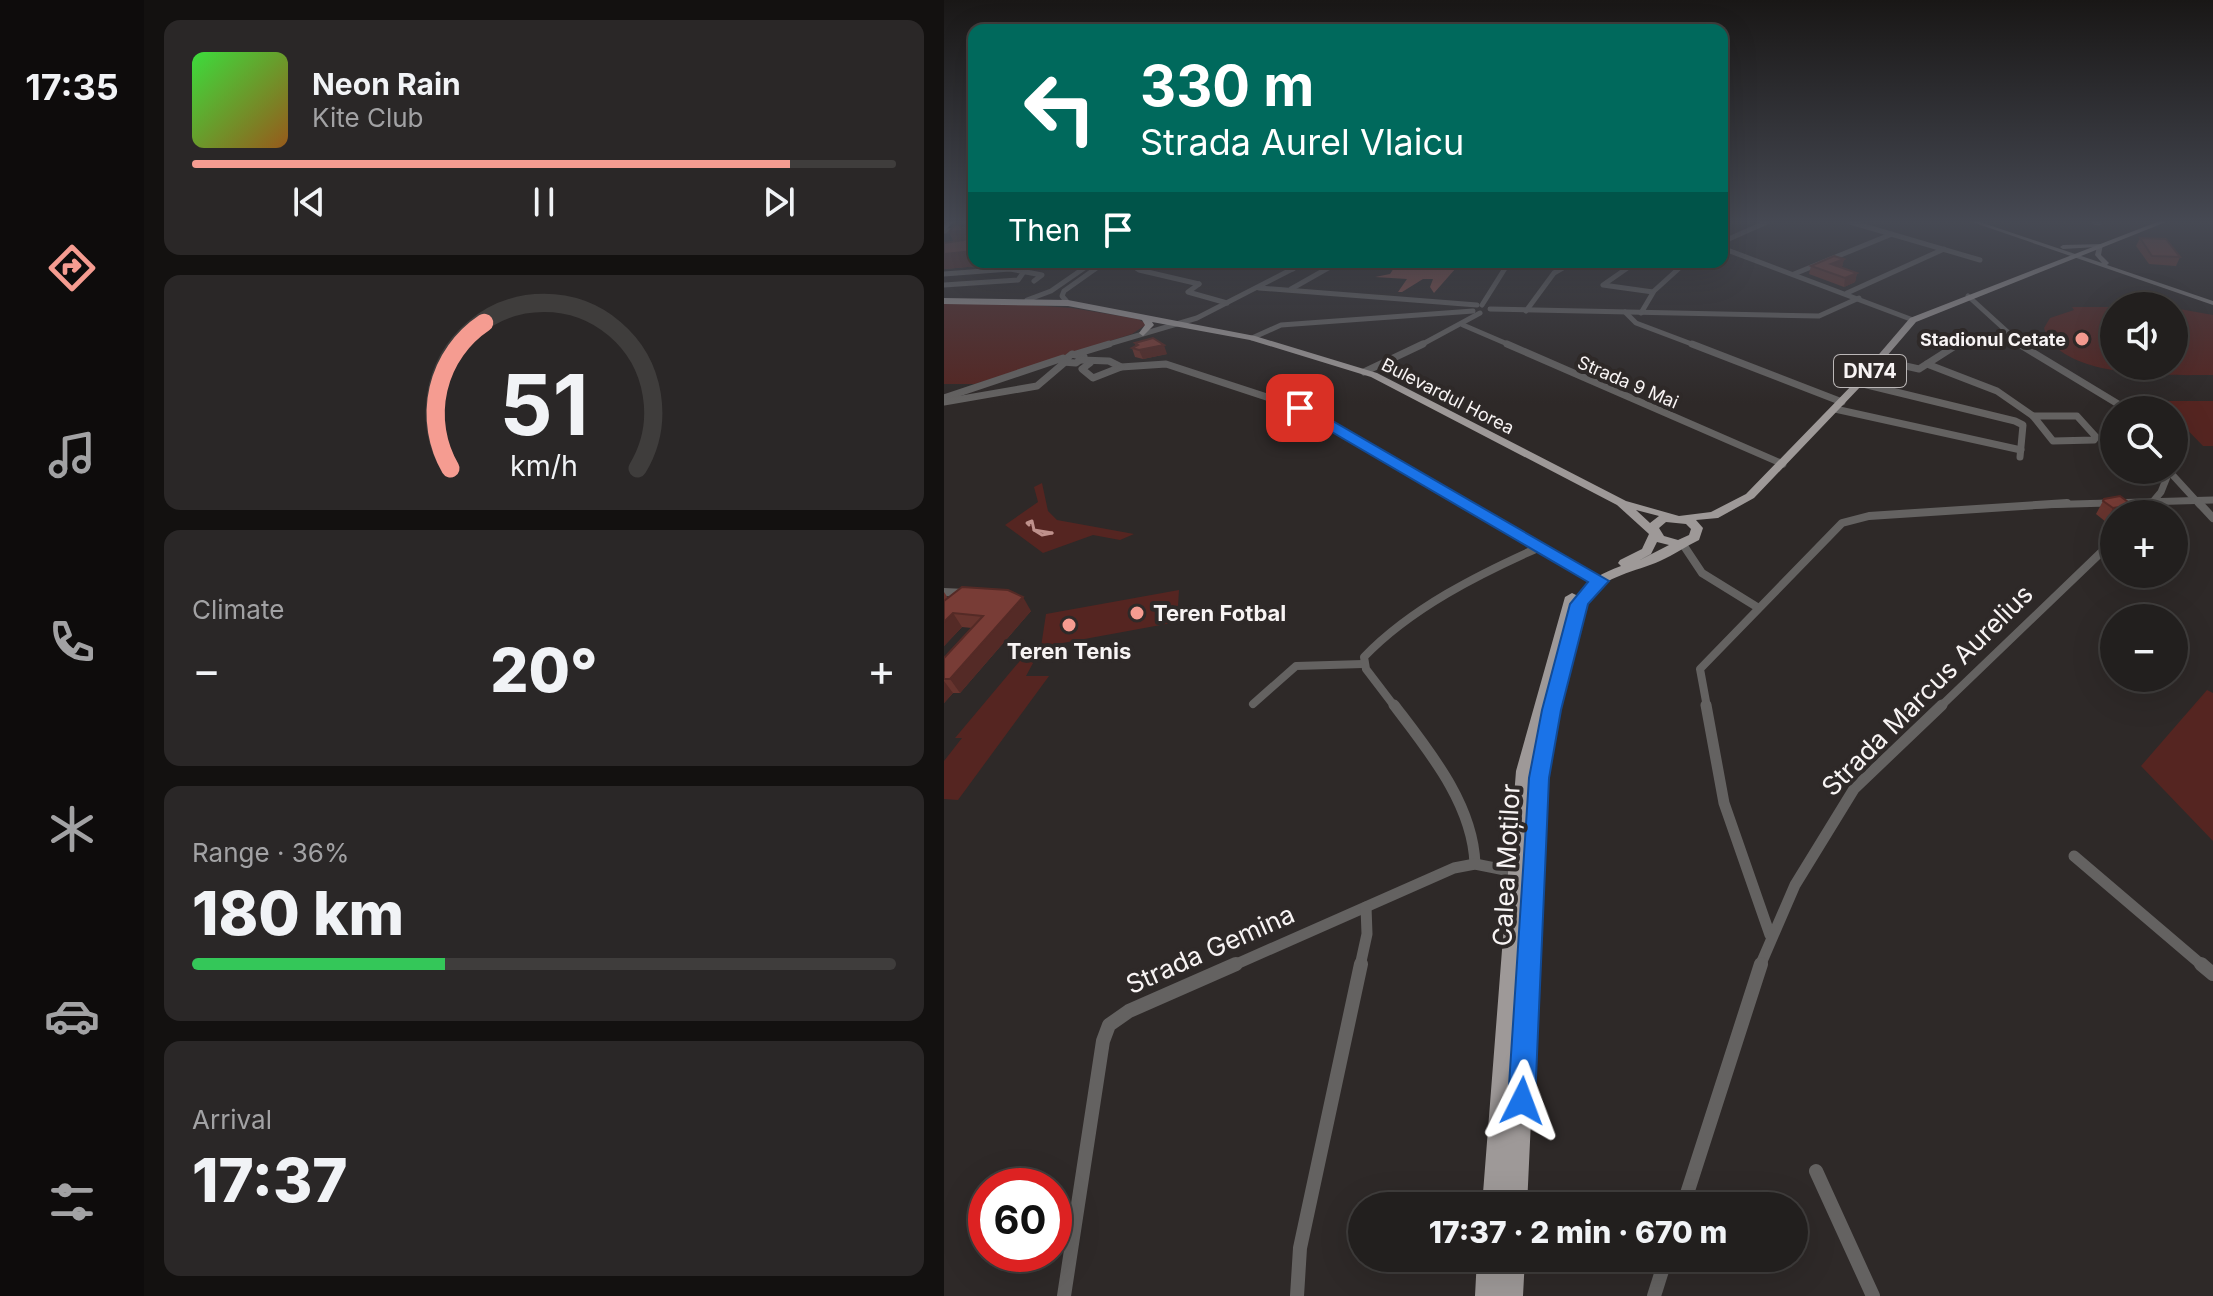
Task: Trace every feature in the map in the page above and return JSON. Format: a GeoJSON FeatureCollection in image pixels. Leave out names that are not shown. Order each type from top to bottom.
{"type":"FeatureCollection","features":[{"type":"Feature","properties":{"kind":"main road","name":"DN74"},"geometry":{"type":"LineString","coordinates":[[1596,579],[1653,562],[1732,515],[1859,383],[1913,320],[2003,282]]}},
{"type":"Feature","properties":{"kind":"main road"},"geometry":{"type":"LineString","coordinates":[[2159,282],[2213,300]]}},
{"type":"Feature","properties":{"kind":"main road","name":"Bulevardul Horea"},"geometry":{"type":"LineString","coordinates":[[944,301],[1045,299],[1181,322],[1252,338],[1364,372],[1622,503]]}},
{"type":"Feature","properties":{"kind":"main road"},"geometry":{"type":"LineString","coordinates":[[1203,315],[1201,322],[1207,327]]}},
{"type":"Feature","properties":{"kind":"main road"},"geometry":{"type":"LineString","coordinates":[[1143,333],[1150,325],[1145,317]]}},
{"type":"Feature","properties":{"kind":"main road"},"geometry":{"type":"LineString","coordinates":[[1622,503],[1678,517],[1694,524],[1696,535]]}},
{"type":"Feature","properties":{"kind":"main road"},"geometry":{"type":"LineString","coordinates":[[1622,503],[1653,534],[1665,542],[1681,543]]}},
{"type":"Feature","properties":{"kind":"main road","name":"DN74"},"geometry":{"type":"LineString","coordinates":[[1596,579],[1644,554],[1658,520],[1714,515],[1741,503]]}},
{"type":"Feature","properties":{"kind":"main road","name":"Calea Moților"},"geometry":{"type":"LineString","coordinates":[[1494,1192],[1515,872],[1529,748],[1570,600],[1578,586],[1596,579]]}},
{"type":"Feature","properties":{"kind":"main road","name":"Calea Moților"},"geometry":{"type":"LineString","coordinates":[[1517,1192],[1539,778],[1552,710],[1579,604],[1596,579]]}},
{"type":"Feature","properties":{"kind":"main road"},"geometry":{"type":"LineString","coordinates":[[1487,1296],[1488,1272]]}},
{"type":"Feature","properties":{"kind":"main road"},"geometry":{"type":"LineString","coordinates":[[1511,1296],[1512,1272]]}},
{"type":"Feature","properties":{"kind":"street"},"geometry":{"type":"LineString","coordinates":[[944,285],[981,282]]}},
{"type":"Feature","properties":{"kind":"street"},"geometry":{"type":"LineString","coordinates":[[1027,300],[1063,282]]}},
{"type":"Feature","properties":{"kind":"street"},"geometry":{"type":"LineString","coordinates":[[1045,299],[1076,282]]}},
{"type":"Feature","properties":{"kind":"street"},"geometry":{"type":"LineString","coordinates":[[1192,282],[1199,284],[1188,292],[1227,303]]}},
{"type":"Feature","properties":{"kind":"street"},"geometry":{"type":"LineString","coordinates":[[948,397],[1203,315],[1267,282]]}},
{"type":"Feature","properties":{"kind":"street"},"geometry":{"type":"LineString","coordinates":[[1289,290],[1302,282]]}},
{"type":"Feature","properties":{"kind":"street"},"geometry":{"type":"LineString","coordinates":[[1364,372],[1463,325],[1495,282]]}},
{"type":"Feature","properties":{"kind":"street"},"geometry":{"type":"LineString","coordinates":[[1526,311],[1547,282]]}},
{"type":"Feature","properties":{"kind":"street"},"geometry":{"type":"LineString","coordinates":[[1607,282],[1603,285],[1653,292]]}},
{"type":"Feature","properties":{"kind":"street"},"geometry":{"type":"LineString","coordinates":[[1641,313],[1653,292],[1663,282]]}},
{"type":"Feature","properties":{"kind":"street"},"geometry":{"type":"LineString","coordinates":[[1818,282],[1913,320]]}},
{"type":"Feature","properties":{"kind":"street"},"geometry":{"type":"LineString","coordinates":[[1847,293],[1870,282]]}},
{"type":"Feature","properties":{"kind":"street"},"geometry":{"type":"LineString","coordinates":[[1256,288],[1526,311],[1819,316],[1859,298]]}},
{"type":"Feature","properties":{"kind":"street"},"geometry":{"type":"LineString","coordinates":[[1045,299],[1051,291]]}},
{"type":"Feature","properties":{"kind":"street"},"geometry":{"type":"LineString","coordinates":[[1064,291],[1062,296],[1068,303]]}},
{"type":"Feature","properties":{"kind":"street"},"geometry":{"type":"LineString","coordinates":[[1968,296],[2017,343],[2105,396]]}},
{"type":"Feature","properties":{"kind":"street"},"geometry":{"type":"LineString","coordinates":[[1252,338],[1268,329],[1478,308]]}},
{"type":"Feature","properties":{"kind":"street"},"geometry":{"type":"LineString","coordinates":[[1625,312],[1636,323],[1838,405],[2021,453],[2023,425],[2015,421],[1859,383]]}},
{"type":"Feature","properties":{"kind":"street","name":"Strada 9 Mai"},"geometry":{"type":"LineString","coordinates":[[1463,325],[1783,464]]}},
{"type":"Feature","properties":{"kind":"street"},"geometry":{"type":"LineString","coordinates":[[1879,360],[1919,369],[1955,346]]}},
{"type":"Feature","properties":{"kind":"street"},"geometry":{"type":"LineString","coordinates":[[1078,357],[1092,362],[1109,361],[1121,367]]}},
{"type":"Feature","properties":{"kind":"street"},"geometry":{"type":"LineString","coordinates":[[948,397],[1037,386],[1064,361]]}},
{"type":"Feature","properties":{"kind":"street"},"geometry":{"type":"LineString","coordinates":[[1092,362],[1082,369],[1093,378],[1121,367],[1166,364],[1300,408],[1596,579]]}},
{"type":"Feature","properties":{"kind":"street"},"geometry":{"type":"LineString","coordinates":[[1927,364],[2006,397],[2033,416],[2057,443],[2096,437],[2077,416],[2033,416]]}},
{"type":"Feature","properties":{"kind":"street"},"geometry":{"type":"LineString","coordinates":[[2155,500],[2162,484]]}},
{"type":"Feature","properties":{"kind":"street"},"geometry":{"type":"LineString","coordinates":[[2180,484],[2213,518]]}},
{"type":"Feature","properties":{"kind":"street"},"geometry":{"type":"LineString","coordinates":[[2188,501],[2213,500]]}},
{"type":"Feature","properties":{"kind":"street"},"geometry":{"type":"LineString","coordinates":[[1770,935],[1724,803],[1700,675],[1703,663],[1842,523],[1854,519],[2100,501]]}},
{"type":"Feature","properties":{"kind":"street"},"geometry":{"type":"LineString","coordinates":[[1681,543],[1691,562],[1706,575],[1757,607]]}},
{"type":"Feature","properties":{"kind":"street"},"geometry":{"type":"LineString","coordinates":[[1363,664],[1369,650],[1383,637],[1484,572],[1540,547]]}},
{"type":"Feature","properties":{"kind":"street","name":"Strada Marcus Aurelius"},"geometry":{"type":"LineString","coordinates":[[1687,1192],[1770,935],[1831,819],[1854,789],[2100,553]]}},
{"type":"Feature","properties":{"kind":"street"},"geometry":{"type":"LineString","coordinates":[[944,592],[965,593],[954,603]]}},
{"type":"Feature","properties":{"kind":"street"},"geometry":{"type":"LineString","coordinates":[[1253,704],[1296,666],[1350,667],[1363,664]]}},
{"type":"Feature","properties":{"kind":"street"},"geometry":{"type":"LineString","coordinates":[[1363,664],[1427,752],[1472,825],[1478,848],[1475,864]]}},
{"type":"Feature","properties":{"kind":"street"},"geometry":{"type":"LineString","coordinates":[[2074,856],[2213,974]]}},
{"type":"Feature","properties":{"kind":"street","name":"Strada Gemina"},"geometry":{"type":"LineString","coordinates":[[1064,1296],[1104,1036],[1109,1025],[1129,1011],[1454,868],[1475,864],[1515,872]]}},
{"type":"Feature","properties":{"kind":"street"},"geometry":{"type":"LineString","coordinates":[[1297,1296],[1300,1248],[1367,934],[1366,907]]}},
{"type":"Feature","properties":{"kind":"street"},"geometry":{"type":"LineString","coordinates":[[1816,1171],[1873,1296]]}},
{"type":"Feature","properties":{"kind":"street"},"geometry":{"type":"LineString","coordinates":[[1654,1296],[1662,1272]]}},
{"type":"Feature","properties":{"kind":"shaded area"},"geometry":{"type":"Polygon","coordinates":[[[1405,282],[1417,282],[1402,292],[1398,292],[1405,282]]]}},
{"type":"Feature","properties":{"kind":"shaded area"},"geometry":{"type":"Polygon","coordinates":[[[1432,282],[1443,282],[1434,293],[1430,287],[1432,282]]]}},
{"type":"Feature","properties":{"kind":"shaded area"},"geometry":{"type":"Polygon","coordinates":[[[1004,303],[1072,308],[1138,319],[1147,324],[1132,334],[975,384],[944,384],[944,304],[1004,303]]]}},
{"type":"Feature","properties":{"kind":"shaded area","name":"Stadionul Cetate"},"geometry":{"type":"Polygon","coordinates":[[[2072,307],[2100,307],[2100,367],[2071,357],[2054,345],[2044,328],[2050,318],[2074,310],[2072,307]]]}},
{"type":"Feature","properties":{"kind":"shaded area","name":"Stadionul Cetate"},"geometry":{"type":"Polygon","coordinates":[[[2188,311],[2213,315],[2213,375],[2188,375],[2188,311]]]}},
{"type":"Feature","properties":{"kind":"shaded area"},"geometry":{"type":"Polygon","coordinates":[[[2188,401],[2213,401],[2213,446],[2203,446],[2188,430],[2188,401]]]}},
{"type":"Feature","properties":{"kind":"shaded area"},"geometry":{"type":"Polygon","coordinates":[[[1042,483],[1048,511],[1057,520],[1134,534],[1120,540],[1093,535],[1043,553],[1005,525],[1038,502],[1034,487],[1042,483]]]}},
{"type":"Feature","properties":{"kind":"shaded area","name":"Teren Fotbal"},"geometry":{"type":"Polygon","coordinates":[[[1179,590],[1177,622],[1041,647],[1046,614],[1179,590]]]}},
{"type":"Feature","properties":{"kind":"shaded area"},"geometry":{"type":"Polygon","coordinates":[[[1029,650],[1039,652],[1026,676],[1049,676],[958,800],[944,799],[944,761],[962,738],[955,738],[1029,650]]]}},
{"type":"Feature","properties":{"kind":"shaded area"},"geometry":{"type":"Polygon","coordinates":[[[2207,690],[2213,693],[2213,841],[2141,766],[2207,690]]]}},
{"type":"Feature","properties":{"kind":"building"},"geometry":{"type":"Polygon","coordinates":[[[1153,338],[1164,345],[1139,350],[1132,348],[1138,345],[1135,343],[1153,338]]]}},
{"type":"Feature","properties":{"kind":"building"},"geometry":{"type":"Polygon","coordinates":[[[2120,496],[2125,500],[2104,500],[2120,496]]]}},
{"type":"Feature","properties":{"kind":"building"},"geometry":{"type":"Polygon","coordinates":[[[962,587],[1008,590],[1023,597],[950,679],[944,679],[944,658],[983,616],[953,613],[944,622],[944,601],[962,587]]]}},
{"type":"Feature","properties":{"kind":"waterway"},"geometry":{"type":"LineString","coordinates":[[1029,525],[1027,523],[1032,521],[1034,530]]}},
{"type":"Feature","properties":{"kind":"waterway"},"geometry":{"type":"LineString","coordinates":[[1034,530],[1052,533],[1042,535],[1034,530]]}},
{"type":"Feature","properties":{"kind":"place","name":"Stadionul Cetate"},"geometry":{"type":"Point","coordinates":[2082,339]}},
{"type":"Feature","properties":{"kind":"place","name":"Teren Fotbal"},"geometry":{"type":"Point","coordinates":[1137,613]}},
{"type":"Feature","properties":{"kind":"place","name":"Teren Tenis"},"geometry":{"type":"Point","coordinates":[1069,625]}},
{"type":"Feature","properties":{"kind":"route"},"geometry":{"type":"LineString","coordinates":[[1300,408],[1600,581],[1587,591],[1579,604],[1544,744],[1535,834],[1522,1101]]}}]}
